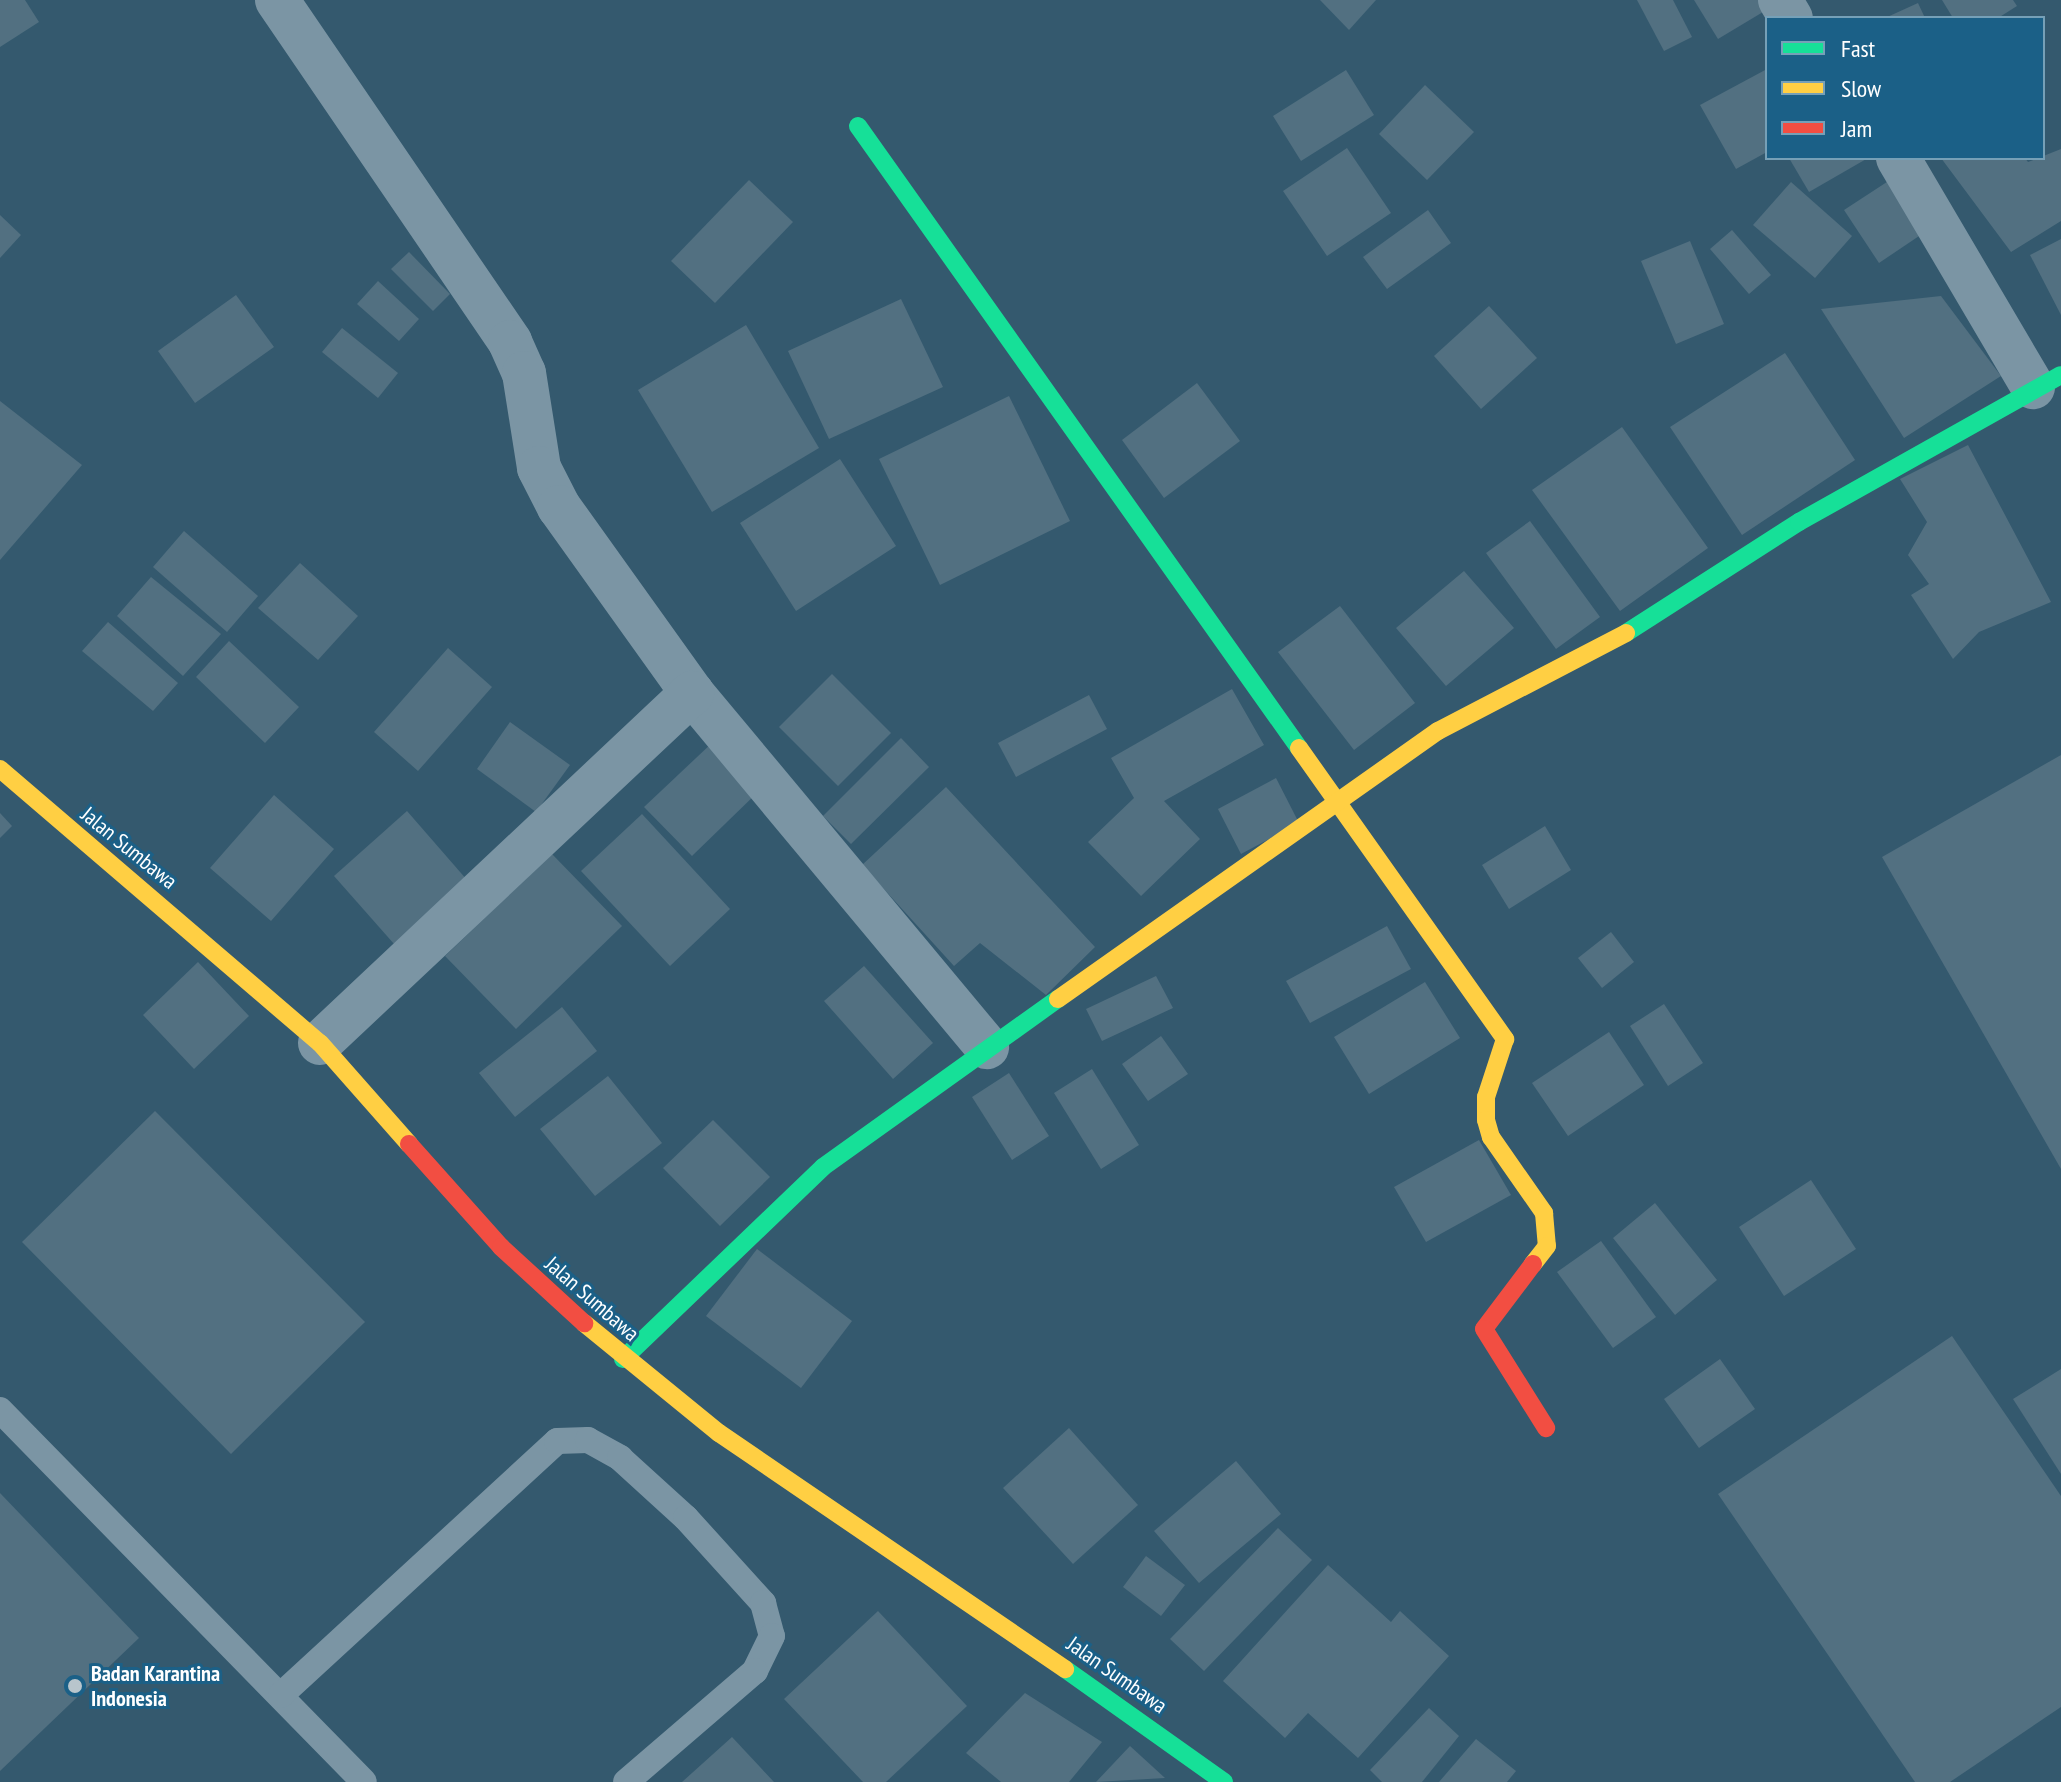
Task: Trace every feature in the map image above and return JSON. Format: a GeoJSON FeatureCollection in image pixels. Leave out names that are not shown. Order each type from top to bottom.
{"type":"FeatureCollection","features":[{"type":"Feature","properties":{"kind":"street"},"geometry":{"type":"LineString","coordinates":[[277,0],[510,342],[524,373],[539,468],[559,507],[692,693],[987,1047]]}},
{"type":"Feature","properties":{"kind":"street"},"geometry":{"type":"LineString","coordinates":[[858,126],[1340,801],[1505,1039],[1486,1097],[1486,1120],[1491,1137],[1544,1213],[1547,1246],[1484,1329],[1546,1428]]}},
{"type":"Feature","properties":{"kind":"street"},"geometry":{"type":"LineString","coordinates":[[623,1359],[823,1167],[987,1047],[1438,731],[1633,630],[1799,522],[2047,381],[1899,160]]}},
{"type":"Feature","properties":{"kind":"street"},"geometry":{"type":"LineString","coordinates":[[320,1043],[692,693]]}},
{"type":"Feature","properties":{"kind":"street","name":"Jalan Sumbawa"},"geometry":{"type":"LineString","coordinates":[[0,769],[320,1043],[501,1247],[623,1359],[719,1433],[990,1615],[1224,1782]]}},
{"type":"Feature","properties":{"kind":"lane"},"geometry":{"type":"LineString","coordinates":[[0,1410],[364,1782]]}},
{"type":"Feature","properties":{"kind":"lane"},"geometry":{"type":"LineString","coordinates":[[281,1695],[557,1441],[588,1440],[620,1458],[686,1518],[763,1603],[772,1636],[755,1671],[626,1782]]}},
{"type":"Feature","properties":{"kind":"building"},"geometry":{"type":"Polygon","coordinates":[[[0,0],[25,0],[39,22],[0,47],[0,0]]]}},
{"type":"Feature","properties":{"kind":"building"},"geometry":{"type":"Polygon","coordinates":[[[1320,0],[1376,0],[1349,30],[1320,0]]]}},
{"type":"Feature","properties":{"kind":"building"},"geometry":{"type":"Polygon","coordinates":[[[1637,0],[1673,0],[1692,37],[1664,51],[1637,0]]]}},
{"type":"Feature","properties":{"kind":"building"},"geometry":{"type":"Polygon","coordinates":[[[1694,0],[1763,0],[1768,9],[1718,39],[1694,0]]]}},
{"type":"Feature","properties":{"kind":"building"},"geometry":{"type":"Polygon","coordinates":[[[1942,0],[2013,0],[2017,6],[2001,16],[1952,16],[1942,0]]]}},
{"type":"Feature","properties":{"kind":"building"},"geometry":{"type":"Polygon","coordinates":[[[1918,3],[1924,16],[1889,16],[1918,3]]]}},
{"type":"Feature","properties":{"kind":"building"},"geometry":{"type":"Polygon","coordinates":[[[1346,70],[1374,115],[1301,161],[1273,116],[1346,70]]]}},
{"type":"Feature","properties":{"kind":"building"},"geometry":{"type":"Polygon","coordinates":[[[1765,70],[1765,153],[1736,169],[1700,105],[1765,70]]]}},
{"type":"Feature","properties":{"kind":"building"},"geometry":{"type":"Polygon","coordinates":[[[1425,85],[1474,132],[1427,180],[1379,134],[1425,85]]]}},
{"type":"Feature","properties":{"kind":"building"},"geometry":{"type":"Polygon","coordinates":[[[1347,148],[1391,213],[1327,256],[1283,191],[1347,148]]]}},
{"type":"Feature","properties":{"kind":"building"},"geometry":{"type":"Polygon","coordinates":[[[2061,149],[2061,221],[2011,252],[1942,160],[2028,162],[2045,160],[2045,155],[2061,149]]]}},
{"type":"Feature","properties":{"kind":"building"},"geometry":{"type":"Polygon","coordinates":[[[1790,160],[1865,160],[1809,192],[1790,160]]]}},
{"type":"Feature","properties":{"kind":"building"},"geometry":{"type":"Polygon","coordinates":[[[1893,178],[1928,230],[1879,263],[1844,210],[1893,178]]]}},
{"type":"Feature","properties":{"kind":"building"},"geometry":{"type":"Polygon","coordinates":[[[749,180],[793,222],[715,303],[671,261],[749,180]]]}},
{"type":"Feature","properties":{"kind":"building"},"geometry":{"type":"Polygon","coordinates":[[[1791,182],[1852,236],[1815,278],[1753,225],[1791,182]]]}},
{"type":"Feature","properties":{"kind":"building"},"geometry":{"type":"Polygon","coordinates":[[[1428,210],[1451,243],[1387,289],[1363,257],[1428,210]]]}},
{"type":"Feature","properties":{"kind":"building"},"geometry":{"type":"Polygon","coordinates":[[[0,215],[21,235],[0,258],[0,215]]]}},
{"type":"Feature","properties":{"kind":"building"},"geometry":{"type":"Polygon","coordinates":[[[1732,230],[1771,275],[1749,294],[1710,249],[1732,230]]]}},
{"type":"Feature","properties":{"kind":"building"},"geometry":{"type":"Polygon","coordinates":[[[2061,239],[2061,315],[2030,255],[2061,239]]]}},
{"type":"Feature","properties":{"kind":"building"},"geometry":{"type":"Polygon","coordinates":[[[1690,241],[1724,324],[1676,344],[1641,261],[1690,241]]]}},
{"type":"Feature","properties":{"kind":"building"},"geometry":{"type":"Polygon","coordinates":[[[409,252],[450,294],[433,311],[391,269],[409,252]]]}},
{"type":"Feature","properties":{"kind":"building"},"geometry":{"type":"Polygon","coordinates":[[[378,281],[419,319],[399,341],[357,304],[378,281]]]}},
{"type":"Feature","properties":{"kind":"building"},"geometry":{"type":"Polygon","coordinates":[[[236,295],[274,347],[195,403],[158,351],[236,295]]]}},
{"type":"Feature","properties":{"kind":"building"},"geometry":{"type":"Polygon","coordinates":[[[1941,296],[2001,376],[1904,438],[1821,309],[1941,296]]]}},
{"type":"Feature","properties":{"kind":"building"},"geometry":{"type":"Polygon","coordinates":[[[901,299],[943,387],[829,439],[788,351],[901,299]]]}},
{"type":"Feature","properties":{"kind":"building"},"geometry":{"type":"Polygon","coordinates":[[[1489,306],[1537,358],[1481,409],[1434,356],[1489,306]]]}},
{"type":"Feature","properties":{"kind":"building"},"geometry":{"type":"Polygon","coordinates":[[[746,325],[819,448],[712,512],[638,390],[746,325]]]}},
{"type":"Feature","properties":{"kind":"building"},"geometry":{"type":"Polygon","coordinates":[[[342,328],[398,373],[378,398],[322,352],[342,328]]]}},
{"type":"Feature","properties":{"kind":"building"},"geometry":{"type":"Polygon","coordinates":[[[1785,353],[1855,460],[1742,535],[1670,427],[1785,353]]]}},
{"type":"Feature","properties":{"kind":"building"},"geometry":{"type":"Polygon","coordinates":[[[1197,383],[1240,441],[1164,498],[1122,440],[1197,383]]]}},
{"type":"Feature","properties":{"kind":"building"},"geometry":{"type":"Polygon","coordinates":[[[1009,396],[1070,521],[940,585],[879,459],[1009,396]]]}},
{"type":"Feature","properties":{"kind":"building"},"geometry":{"type":"Polygon","coordinates":[[[0,401],[82,465],[0,560],[0,401]]]}},
{"type":"Feature","properties":{"kind":"building"},"geometry":{"type":"Polygon","coordinates":[[[1622,427],[1708,548],[1620,611],[1532,490],[1622,427]]]}},
{"type":"Feature","properties":{"kind":"building"},"geometry":{"type":"Polygon","coordinates":[[[1968,445],[2051,602],[1979,632],[1953,659],[1911,595],[1929,584],[1908,555],[1927,522],[1900,479],[1968,445]]]}},
{"type":"Feature","properties":{"kind":"building"},"geometry":{"type":"Polygon","coordinates":[[[840,459],[896,546],[796,611],[740,523],[840,459]]]}},
{"type":"Feature","properties":{"kind":"building"},"geometry":{"type":"Polygon","coordinates":[[[1530,521],[1600,617],[1556,649],[1486,553],[1530,521]]]}},
{"type":"Feature","properties":{"kind":"building"},"geometry":{"type":"Polygon","coordinates":[[[184,531],[258,596],[227,632],[153,567],[184,531]]]}},
{"type":"Feature","properties":{"kind":"building"},"geometry":{"type":"Polygon","coordinates":[[[300,563],[358,616],[318,660],[258,608],[300,563]]]}},
{"type":"Feature","properties":{"kind":"building"},"geometry":{"type":"Polygon","coordinates":[[[1464,571],[1514,628],[1446,686],[1396,628],[1464,571]]]}},
{"type":"Feature","properties":{"kind":"building"},"geometry":{"type":"Polygon","coordinates":[[[151,577],[221,634],[183,676],[117,616],[151,577]]]}},
{"type":"Feature","properties":{"kind":"building"},"geometry":{"type":"Polygon","coordinates":[[[1340,606],[1415,703],[1354,750],[1278,652],[1340,606]]]}},
{"type":"Feature","properties":{"kind":"building"},"geometry":{"type":"Polygon","coordinates":[[[108,622],[178,683],[153,711],[82,651],[108,622]]]}},
{"type":"Feature","properties":{"kind":"building"},"geometry":{"type":"Polygon","coordinates":[[[229,641],[299,707],[265,743],[196,677],[229,641]]]}},
{"type":"Feature","properties":{"kind":"building"},"geometry":{"type":"Polygon","coordinates":[[[448,648],[492,687],[418,771],[374,732],[448,648]]]}},
{"type":"Feature","properties":{"kind":"building"},"geometry":{"type":"Polygon","coordinates":[[[832,674],[891,733],[838,786],[779,727],[832,674]]]}},
{"type":"Feature","properties":{"kind":"building"},"geometry":{"type":"Polygon","coordinates":[[[1232,689],[1264,745],[1164,801],[1200,839],[1141,896],[1088,842],[1134,798],[1111,758],[1232,689]]]}},
{"type":"Feature","properties":{"kind":"building"},"geometry":{"type":"Polygon","coordinates":[[[1089,695],[1107,729],[1016,777],[998,743],[1089,695]]]}},
{"type":"Feature","properties":{"kind":"building"},"geometry":{"type":"Polygon","coordinates":[[[510,722],[570,765],[536,812],[477,769],[510,722]]]}},
{"type":"Feature","properties":{"kind":"building"},"geometry":{"type":"Polygon","coordinates":[[[901,738],[929,767],[851,844],[823,816],[901,738]]]}},
{"type":"Feature","properties":{"kind":"building"},"geometry":{"type":"Polygon","coordinates":[[[713,742],[760,790],[692,856],[644,807],[713,742]]]}},
{"type":"Feature","properties":{"kind":"building"},"geometry":{"type":"Polygon","coordinates":[[[2061,755],[2061,1169],[1882,857],[2061,755]]]}},
{"type":"Feature","properties":{"kind":"building"},"geometry":{"type":"Polygon","coordinates":[[[1276,778],[1299,823],[1241,854],[1218,809],[1276,778]]]}},
{"type":"Feature","properties":{"kind":"building"},"geometry":{"type":"Polygon","coordinates":[[[946,787],[1095,947],[1046,995],[980,943],[954,966],[862,865],[946,787]]]}},
{"type":"Feature","properties":{"kind":"building"},"geometry":{"type":"Polygon","coordinates":[[[274,795],[334,849],[271,921],[210,868],[274,795]]]}},
{"type":"Feature","properties":{"kind":"building"},"geometry":{"type":"Polygon","coordinates":[[[407,811],[474,888],[402,953],[334,876],[407,811]]]}},
{"type":"Feature","properties":{"kind":"building"},"geometry":{"type":"Polygon","coordinates":[[[0,813],[12,826],[0,838],[0,813]]]}},
{"type":"Feature","properties":{"kind":"building"},"geometry":{"type":"Polygon","coordinates":[[[642,814],[730,909],[670,966],[581,871],[642,814]]]}},
{"type":"Feature","properties":{"kind":"building"},"geometry":{"type":"Polygon","coordinates":[[[1545,826],[1571,870],[1509,909],[1482,865],[1545,826]]]}},
{"type":"Feature","properties":{"kind":"building"},"geometry":{"type":"Polygon","coordinates":[[[552,854],[622,926],[516,1029],[445,956],[552,854]]]}},
{"type":"Feature","properties":{"kind":"building"},"geometry":{"type":"Polygon","coordinates":[[[1387,926],[1411,969],[1310,1023],[1286,981],[1387,926]]]}},
{"type":"Feature","properties":{"kind":"building"},"geometry":{"type":"Polygon","coordinates":[[[1611,932],[1634,962],[1602,988],[1578,958],[1611,932]]]}},
{"type":"Feature","properties":{"kind":"building"},"geometry":{"type":"Polygon","coordinates":[[[198,962],[249,1016],[194,1069],[143,1015],[198,962]]]}},
{"type":"Feature","properties":{"kind":"building"},"geometry":{"type":"Polygon","coordinates":[[[864,966],[933,1043],[893,1079],[824,1001],[864,966]]]}},
{"type":"Feature","properties":{"kind":"building"},"geometry":{"type":"Polygon","coordinates":[[[1156,976],[1173,1008],[1102,1041],[1086,1009],[1156,976]]]}},
{"type":"Feature","properties":{"kind":"building"},"geometry":{"type":"Polygon","coordinates":[[[1425,982],[1460,1038],[1369,1094],[1334,1037],[1425,982]]]}},
{"type":"Feature","properties":{"kind":"building"},"geometry":{"type":"Polygon","coordinates":[[[1664,1004],[1703,1063],[1668,1086],[1630,1026],[1664,1004]]]}},
{"type":"Feature","properties":{"kind":"building"},"geometry":{"type":"Polygon","coordinates":[[[562,1007],[597,1051],[515,1117],[479,1073],[562,1007]]]}},
{"type":"Feature","properties":{"kind":"building"},"geometry":{"type":"Polygon","coordinates":[[[1609,1032],[1644,1085],[1568,1136],[1532,1083],[1609,1032]]]}},
{"type":"Feature","properties":{"kind":"building"},"geometry":{"type":"Polygon","coordinates":[[[1161,1036],[1188,1074],[1148,1101],[1122,1064],[1161,1036]]]}},
{"type":"Feature","properties":{"kind":"building"},"geometry":{"type":"Polygon","coordinates":[[[1092,1069],[1139,1145],[1101,1169],[1054,1093],[1092,1069]]]}},
{"type":"Feature","properties":{"kind":"building"},"geometry":{"type":"Polygon","coordinates":[[[1009,1073],[1049,1136],[1012,1160],[972,1097],[1009,1073]]]}},
{"type":"Feature","properties":{"kind":"building"},"geometry":{"type":"Polygon","coordinates":[[[608,1076],[662,1143],[595,1196],[540,1129],[608,1076]]]}},
{"type":"Feature","properties":{"kind":"building"},"geometry":{"type":"Polygon","coordinates":[[[155,1111],[365,1322],[231,1454],[22,1242],[155,1111]]]}},
{"type":"Feature","properties":{"kind":"building"},"geometry":{"type":"Polygon","coordinates":[[[713,1120],[770,1177],[720,1226],[663,1168],[713,1120]]]}},
{"type":"Feature","properties":{"kind":"building"},"geometry":{"type":"Polygon","coordinates":[[[1479,1140],[1511,1195],[1426,1242],[1394,1187],[1479,1140]]]}},
{"type":"Feature","properties":{"kind":"building"},"geometry":{"type":"Polygon","coordinates":[[[1811,1180],[1856,1249],[1784,1296],[1739,1227],[1811,1180]]]}},
{"type":"Feature","properties":{"kind":"building"},"geometry":{"type":"Polygon","coordinates":[[[1655,1203],[1717,1280],[1675,1315],[1613,1238],[1655,1203]]]}},
{"type":"Feature","properties":{"kind":"building"},"geometry":{"type":"Polygon","coordinates":[[[1601,1241],[1656,1317],[1613,1348],[1557,1272],[1601,1241]]]}},
{"type":"Feature","properties":{"kind":"building"},"geometry":{"type":"Polygon","coordinates":[[[757,1249],[852,1321],[801,1388],[706,1316],[757,1249]]]}},
{"type":"Feature","properties":{"kind":"building"},"geometry":{"type":"Polygon","coordinates":[[[1952,1336],[2061,1496],[2061,1707],[1950,1782],[1915,1782],[1718,1494],[1952,1336]]]}},
{"type":"Feature","properties":{"kind":"building"},"geometry":{"type":"Polygon","coordinates":[[[1720,1359],[1755,1409],[1699,1448],[1664,1399],[1720,1359]]]}},
{"type":"Feature","properties":{"kind":"building"},"geometry":{"type":"Polygon","coordinates":[[[2061,1369],[2061,1474],[2013,1399],[2061,1369]]]}},
{"type":"Feature","properties":{"kind":"building"},"geometry":{"type":"Polygon","coordinates":[[[1069,1428],[1138,1505],[1073,1564],[1003,1488],[1069,1428]]]}},
{"type":"Feature","properties":{"kind":"building"},"geometry":{"type":"Polygon","coordinates":[[[1236,1461],[1281,1514],[1199,1583],[1154,1531],[1236,1461]]]}},
{"type":"Feature","properties":{"kind":"building"},"geometry":{"type":"Polygon","coordinates":[[[0,1493],[139,1638],[0,1771],[0,1493]]]}},
{"type":"Feature","properties":{"kind":"building"},"geometry":{"type":"Polygon","coordinates":[[[1278,1528],[1312,1560],[1204,1671],[1170,1639],[1278,1528]]]}},
{"type":"Feature","properties":{"kind":"building"},"geometry":{"type":"Polygon","coordinates":[[[1146,1556],[1185,1585],[1161,1616],[1123,1587],[1146,1556]]]}},
{"type":"Feature","properties":{"kind":"building"},"geometry":{"type":"Polygon","coordinates":[[[1328,1565],[1391,1622],[1400,1611],[1449,1656],[1358,1758],[1308,1713],[1285,1738],[1223,1681],[1328,1565]]]}},
{"type":"Feature","properties":{"kind":"building"},"geometry":{"type":"Polygon","coordinates":[[[878,1611],[967,1706],[886,1782],[863,1782],[784,1699],[878,1611]]]}},
{"type":"Feature","properties":{"kind":"building"},"geometry":{"type":"Polygon","coordinates":[[[1025,1693],[1102,1742],[1069,1782],[1001,1782],[966,1753],[1025,1693]]]}},
{"type":"Feature","properties":{"kind":"building"},"geometry":{"type":"Polygon","coordinates":[[[1429,1708],[1459,1736],[1422,1782],[1382,1782],[1370,1770],[1429,1708]]]}},
{"type":"Feature","properties":{"kind":"building"},"geometry":{"type":"Polygon","coordinates":[[[732,1737],[774,1782],[682,1782],[732,1737]]]}},
{"type":"Feature","properties":{"kind":"building"},"geometry":{"type":"Polygon","coordinates":[[[1476,1739],[1516,1771],[1507,1782],[1439,1782],[1476,1739]]]}},
{"type":"Feature","properties":{"kind":"building"},"geometry":{"type":"Polygon","coordinates":[[[1130,1746],[1165,1778],[1096,1782],[1130,1746]]]}},
{"type":"Feature","properties":{"kind":"traffic: fast"},"geometry":{"type":"LineString","coordinates":[[858,126],[1299,748]]}},
{"type":"Feature","properties":{"kind":"traffic: fast"},"geometry":{"type":"LineString","coordinates":[[1626,633],[1799,522],[2061,375]]}},
{"type":"Feature","properties":{"kind":"traffic: fast"},"geometry":{"type":"LineString","coordinates":[[623,1359],[823,1167],[1058,999]]}},
{"type":"Feature","properties":{"kind":"traffic: fast"},"geometry":{"type":"LineString","coordinates":[[1065,1669],[1224,1782]]}},
{"type":"Feature","properties":{"kind":"traffic: slow"},"geometry":{"type":"LineString","coordinates":[[1058,999],[1438,731],[1626,633]]}},
{"type":"Feature","properties":{"kind":"traffic: slow"},"geometry":{"type":"LineString","coordinates":[[1299,748],[1505,1039],[1486,1097],[1486,1120],[1491,1137],[1544,1213],[1547,1246],[1533,1264]]}},
{"type":"Feature","properties":{"kind":"traffic: slow"},"geometry":{"type":"LineString","coordinates":[[0,769],[320,1043],[409,1144]]}},
{"type":"Feature","properties":{"kind":"traffic: slow"},"geometry":{"type":"LineString","coordinates":[[584,1323],[719,1433],[1065,1669]]}},
{"type":"Feature","properties":{"kind":"traffic: jam"},"geometry":{"type":"LineString","coordinates":[[409,1144],[501,1247],[584,1323]]}},
{"type":"Feature","properties":{"kind":"traffic: jam"},"geometry":{"type":"LineString","coordinates":[[1533,1264],[1484,1329],[1546,1428]]}},
{"type":"Feature","properties":{"kind":"place","name":"Badan Karantina Indonesia"},"geometry":{"type":"Point","coordinates":[75,1686]}}]}
